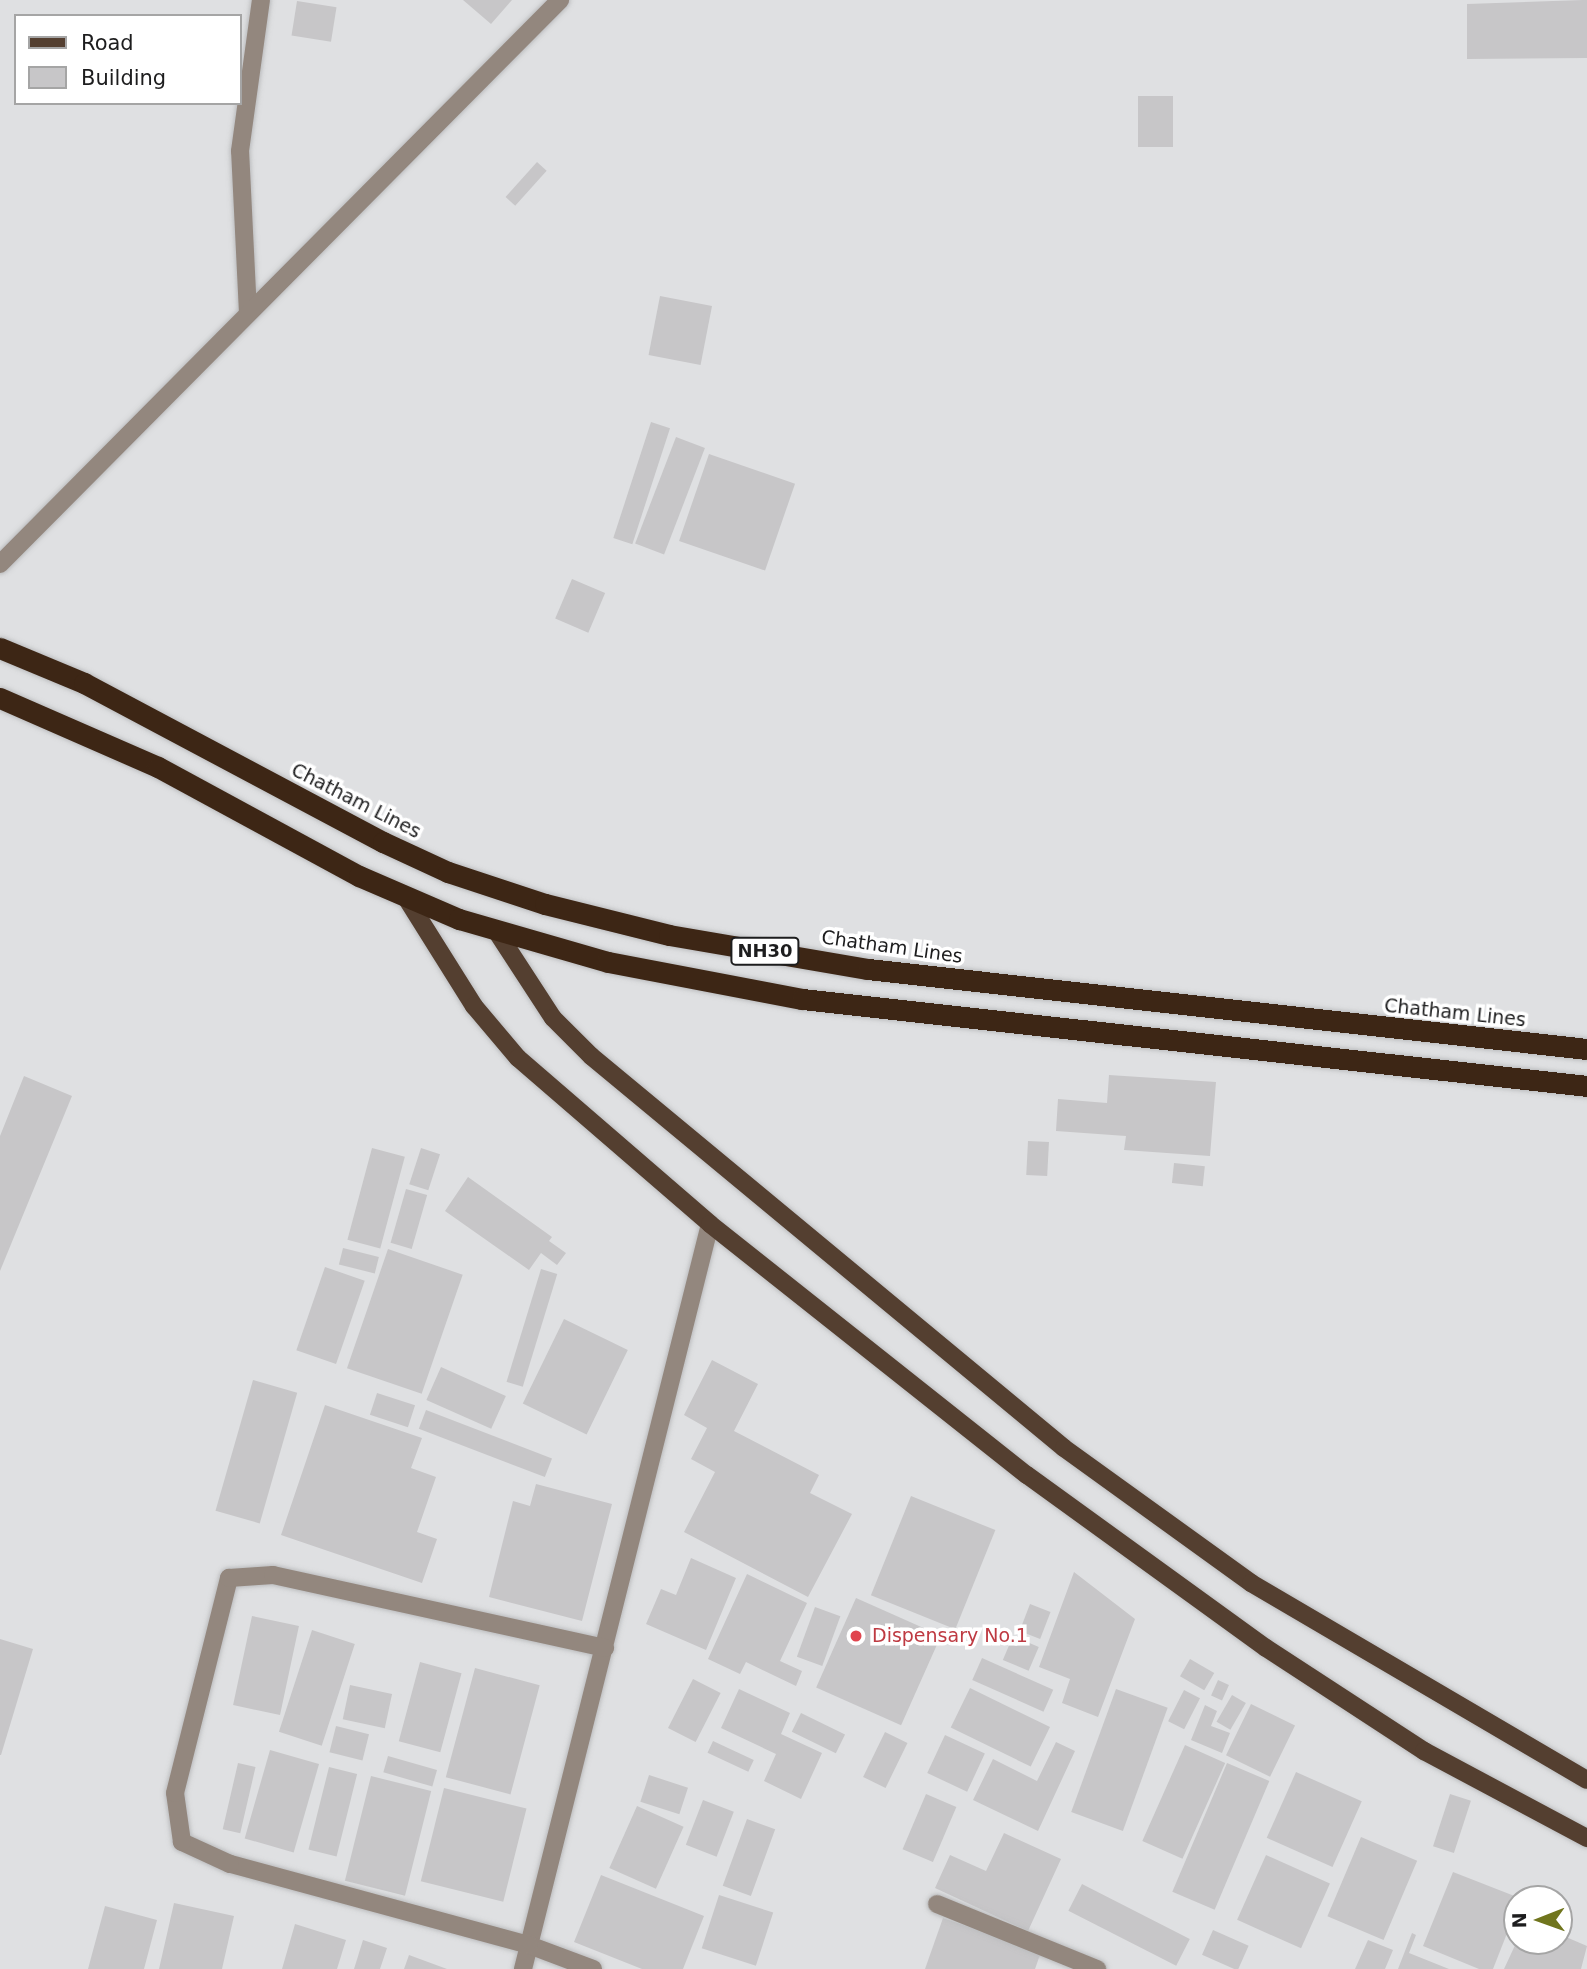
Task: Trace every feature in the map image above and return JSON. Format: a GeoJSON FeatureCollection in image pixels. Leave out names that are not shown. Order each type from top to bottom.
{"type":"FeatureCollection","features":[{"type":"Feature","properties":{"kind":"highway","name":"Chatham Lines"},"geometry":{"type":"LineString","coordinates":[[0,648],[84,683],[383,842],[449,872],[557,907],[669,935],[867,968],[1587,1049]]}},
{"type":"Feature","properties":{"kind":"highway","name":"NH30"},"geometry":{"type":"LineString","coordinates":[[0,698],[158,766],[359,876],[405,896],[495,929],[608,962],[802,999],[1587,1086]]}},
{"type":"Feature","properties":{"kind":"main road"},"geometry":{"type":"LineString","coordinates":[[405,896],[474,1006],[519,1058],[710,1224],[1027,1475],[1266,1648],[1424,1751],[1587,1838]]}},
{"type":"Feature","properties":{"kind":"main road"},"geometry":{"type":"LineString","coordinates":[[495,929],[553,1018],[591,1056],[1064,1448],[1251,1583],[1587,1780]]}},
{"type":"Feature","properties":{"kind":"street"},"geometry":{"type":"LineString","coordinates":[[248,313],[240,151],[261,0]]}},
{"type":"Feature","properties":{"kind":"street"},"geometry":{"type":"LineString","coordinates":[[0,565],[560,0]]}},
{"type":"Feature","properties":{"kind":"street"},"geometry":{"type":"LineString","coordinates":[[523,1969],[710,1224]]}},
{"type":"Feature","properties":{"kind":"street"},"geometry":{"type":"LineString","coordinates":[[593,1969],[529,1945],[230,1864],[182,1842],[175,1793],[229,1578],[273,1575],[605,1648]]}},
{"type":"Feature","properties":{"kind":"street"},"geometry":{"type":"LineString","coordinates":[[937,1904],[1097,1969]]}},
{"type":"Feature","properties":{"kind":"building"},"geometry":{"type":"Polygon","coordinates":[[[463,0],[512,0],[491,24],[463,0]]]}},
{"type":"Feature","properties":{"kind":"building"},"geometry":{"type":"Polygon","coordinates":[[[1587,0],[1587,58],[1467,59],[1467,4],[1587,0]]]}},
{"type":"Feature","properties":{"kind":"building"},"geometry":{"type":"Polygon","coordinates":[[[297,1],[337,7],[331,42],[292,36],[297,1]]]}},
{"type":"Feature","properties":{"kind":"building"},"geometry":{"type":"Polygon","coordinates":[[[1138,96],[1173,96],[1173,147],[1138,147],[1138,96]]]}},
{"type":"Feature","properties":{"kind":"building"},"geometry":{"type":"Polygon","coordinates":[[[537,162],[547,171],[515,206],[506,197],[537,162]]]}},
{"type":"Feature","properties":{"kind":"building"},"geometry":{"type":"Polygon","coordinates":[[[660,296],[712,306],[701,365],[649,355],[660,296]]]}},
{"type":"Feature","properties":{"kind":"building"},"geometry":{"type":"Polygon","coordinates":[[[651,422],[670,428],[632,544],[613,538],[651,422]]]}},
{"type":"Feature","properties":{"kind":"building"},"geometry":{"type":"Polygon","coordinates":[[[676,437],[705,448],[664,555],[635,543],[676,437]]]}},
{"type":"Feature","properties":{"kind":"building"},"geometry":{"type":"Polygon","coordinates":[[[709,454],[795,484],[765,571],[679,541],[709,454]]]}},
{"type":"Feature","properties":{"kind":"building"},"geometry":{"type":"Polygon","coordinates":[[[572,579],[605,593],[588,633],[555,619],[572,579]]]}},
{"type":"Feature","properties":{"kind":"building"},"geometry":{"type":"Polygon","coordinates":[[[1109,1075],[1216,1082],[1210,1156],[1124,1150],[1126,1136],[1056,1131],[1058,1099],[1107,1103],[1109,1075]]]}},
{"type":"Feature","properties":{"kind":"building"},"geometry":{"type":"Polygon","coordinates":[[[24,1076],[72,1096],[0,1271],[0,1136],[24,1076]]]}},
{"type":"Feature","properties":{"kind":"building"},"geometry":{"type":"Polygon","coordinates":[[[1028,1141],[1049,1142],[1047,1176],[1026,1175],[1028,1141]]]}},
{"type":"Feature","properties":{"kind":"building"},"geometry":{"type":"Polygon","coordinates":[[[372,1148],[405,1157],[380,1249],[347,1240],[372,1148]]]}},
{"type":"Feature","properties":{"kind":"building"},"geometry":{"type":"Polygon","coordinates":[[[421,1148],[440,1154],[428,1190],[409,1184],[421,1148]]]}},
{"type":"Feature","properties":{"kind":"building"},"geometry":{"type":"Polygon","coordinates":[[[1174,1163],[1205,1166],[1203,1186],[1172,1183],[1174,1163]]]}},
{"type":"Feature","properties":{"kind":"building"},"geometry":{"type":"Polygon","coordinates":[[[468,1177],[552,1237],[549,1241],[566,1253],[557,1265],[541,1253],[529,1270],[445,1211],[468,1177]]]}},
{"type":"Feature","properties":{"kind":"building"},"geometry":{"type":"Polygon","coordinates":[[[406,1189],[427,1195],[412,1249],[391,1243],[406,1189]]]}},
{"type":"Feature","properties":{"kind":"building"},"geometry":{"type":"Polygon","coordinates":[[[343,1248],[379,1257],[375,1273],[339,1264],[343,1248]]]}},
{"type":"Feature","properties":{"kind":"building"},"geometry":{"type":"Polygon","coordinates":[[[388,1249],[463,1275],[422,1394],[347,1368],[388,1249]]]}},
{"type":"Feature","properties":{"kind":"building"},"geometry":{"type":"Polygon","coordinates":[[[325,1267],[365,1281],[336,1364],[296,1350],[325,1267]]]}},
{"type":"Feature","properties":{"kind":"building"},"geometry":{"type":"Polygon","coordinates":[[[541,1269],[557,1274],[523,1387],[507,1382],[541,1269]]]}},
{"type":"Feature","properties":{"kind":"building"},"geometry":{"type":"Polygon","coordinates":[[[564,1319],[628,1350],[587,1435],[523,1403],[564,1319]]]}},
{"type":"Feature","properties":{"kind":"building"},"geometry":{"type":"Polygon","coordinates":[[[712,1360],[758,1384],[734,1431],[819,1475],[810,1493],[852,1514],[808,1597],[684,1532],[715,1472],[691,1459],[707,1428],[684,1415],[712,1360]]]}},
{"type":"Feature","properties":{"kind":"building"},"geometry":{"type":"Polygon","coordinates":[[[441,1367],[506,1396],[491,1429],[426,1400],[441,1367]]]}},
{"type":"Feature","properties":{"kind":"building"},"geometry":{"type":"Polygon","coordinates":[[[253,1380],[297,1393],[260,1523],[216,1511],[253,1380]]]}},
{"type":"Feature","properties":{"kind":"building"},"geometry":{"type":"Polygon","coordinates":[[[377,1393],[415,1405],[408,1427],[370,1415],[377,1393]]]}},
{"type":"Feature","properties":{"kind":"building"},"geometry":{"type":"Polygon","coordinates":[[[325,1405],[422,1438],[411,1468],[436,1477],[417,1532],[437,1539],[422,1583],[281,1535],[325,1405]]]}},
{"type":"Feature","properties":{"kind":"building"},"geometry":{"type":"Polygon","coordinates":[[[426,1410],[552,1458],[545,1477],[419,1429],[426,1410]]]}},
{"type":"Feature","properties":{"kind":"building"},"geometry":{"type":"Polygon","coordinates":[[[536,1484],[612,1504],[582,1621],[489,1597],[513,1501],[530,1506],[536,1484]]]}},
{"type":"Feature","properties":{"kind":"building"},"geometry":{"type":"Polygon","coordinates":[[[911,1496],[995,1530],[955,1629],[871,1595],[911,1496]]]}},
{"type":"Feature","properties":{"kind":"building"},"geometry":{"type":"Polygon","coordinates":[[[691,1558],[736,1578],[706,1650],[646,1624],[661,1589],[676,1595],[691,1558]]]}},
{"type":"Feature","properties":{"kind":"building"},"geometry":{"type":"Polygon","coordinates":[[[1074,1572],[1135,1619],[1098,1717],[1062,1703],[1070,1679],[1039,1667],[1074,1572]]]}},
{"type":"Feature","properties":{"kind":"building"},"geometry":{"type":"Polygon","coordinates":[[[747,1574],[807,1603],[780,1661],[802,1671],[796,1686],[746,1662],[740,1674],[708,1659],[747,1574]]]}},
{"type":"Feature","properties":{"kind":"building"},"geometry":{"type":"Polygon","coordinates":[[[856,1598],[941,1636],[901,1725],[816,1688],[856,1598]]]}},
{"type":"Feature","properties":{"kind":"building"},"geometry":{"type":"Polygon","coordinates":[[[1030,1604],[1051,1612],[1040,1639],[1020,1631],[1030,1604]]]}},
{"type":"Feature","properties":{"kind":"building"},"geometry":{"type":"Polygon","coordinates":[[[815,1607],[840,1616],[822,1666],[797,1657],[815,1607]]]}},
{"type":"Feature","properties":{"kind":"building"},"geometry":{"type":"Polygon","coordinates":[[[252,1616],[299,1626],[280,1715],[233,1705],[252,1616]]]}},
{"type":"Feature","properties":{"kind":"building"},"geometry":{"type":"Polygon","coordinates":[[[312,1630],[355,1644],[322,1746],[279,1732],[312,1630]]]}},
{"type":"Feature","properties":{"kind":"building"},"geometry":{"type":"Polygon","coordinates":[[[1013,1636],[1039,1647],[1029,1671],[1003,1660],[1013,1636]]]}},
{"type":"Feature","properties":{"kind":"building"},"geometry":{"type":"Polygon","coordinates":[[[0,1639],[33,1649],[1,1755],[0,1755],[0,1639]]]}},
{"type":"Feature","properties":{"kind":"building"},"geometry":{"type":"Polygon","coordinates":[[[982,1658],[1053,1690],[1043,1712],[972,1680],[982,1658]]]}},
{"type":"Feature","properties":{"kind":"building"},"geometry":{"type":"Polygon","coordinates":[[[1190,1659],[1214,1673],[1204,1690],[1180,1676],[1190,1659]]]}},
{"type":"Feature","properties":{"kind":"building"},"geometry":{"type":"Polygon","coordinates":[[[420,1662],[462,1673],[440,1752],[399,1741],[420,1662]]]}},
{"type":"Feature","properties":{"kind":"building"},"geometry":{"type":"Polygon","coordinates":[[[475,1668],[540,1685],[510,1794],[446,1777],[475,1668]]]}},
{"type":"Feature","properties":{"kind":"building"},"geometry":{"type":"Polygon","coordinates":[[[693,1679],[721,1693],[696,1742],[668,1728],[693,1679]]]}},
{"type":"Feature","properties":{"kind":"building"},"geometry":{"type":"Polygon","coordinates":[[[1218,1680],[1229,1685],[1222,1700],[1211,1696],[1218,1680]]]}},
{"type":"Feature","properties":{"kind":"building"},"geometry":{"type":"Polygon","coordinates":[[[350,1685],[392,1694],[385,1728],[343,1719],[350,1685]]]}},
{"type":"Feature","properties":{"kind":"building"},"geometry":{"type":"Polygon","coordinates":[[[970,1688],[1050,1727],[1031,1767],[951,1728],[970,1688]]]}},
{"type":"Feature","properties":{"kind":"building"},"geometry":{"type":"Polygon","coordinates":[[[739,1689],[790,1713],[781,1734],[822,1753],[801,1799],[764,1781],[776,1754],[721,1728],[739,1689]]]}},
{"type":"Feature","properties":{"kind":"building"},"geometry":{"type":"Polygon","coordinates":[[[1116,1689],[1168,1708],[1123,1831],[1071,1812],[1116,1689]]]}},
{"type":"Feature","properties":{"kind":"building"},"geometry":{"type":"Polygon","coordinates":[[[1184,1690],[1200,1698],[1184,1729],[1168,1721],[1184,1690]]]}},
{"type":"Feature","properties":{"kind":"building"},"geometry":{"type":"Polygon","coordinates":[[[1232,1695],[1246,1703],[1230,1730],[1216,1722],[1232,1695]]]}},
{"type":"Feature","properties":{"kind":"building"},"geometry":{"type":"Polygon","coordinates":[[[1251,1704],[1295,1725],[1270,1777],[1226,1755],[1251,1704]]]}},
{"type":"Feature","properties":{"kind":"building"},"geometry":{"type":"Polygon","coordinates":[[[1205,1705],[1217,1711],[1211,1726],[1230,1733],[1222,1753],[1191,1740],[1205,1705]]]}},
{"type":"Feature","properties":{"kind":"building"},"geometry":{"type":"Polygon","coordinates":[[[801,1713],[845,1734],[836,1753],[792,1732],[801,1713]]]}},
{"type":"Feature","properties":{"kind":"building"},"geometry":{"type":"Polygon","coordinates":[[[336,1726],[369,1734],[362,1760],[329,1752],[336,1726]]]}},
{"type":"Feature","properties":{"kind":"building"},"geometry":{"type":"Polygon","coordinates":[[[885,1732],[907,1743],[886,1788],[863,1777],[885,1732]]]}},
{"type":"Feature","properties":{"kind":"building"},"geometry":{"type":"Polygon","coordinates":[[[945,1735],[985,1754],[967,1792],[927,1773],[945,1735]]]}},
{"type":"Feature","properties":{"kind":"building"},"geometry":{"type":"Polygon","coordinates":[[[713,1741],[754,1760],[748,1772],[708,1753],[713,1741]]]}},
{"type":"Feature","properties":{"kind":"building"},"geometry":{"type":"Polygon","coordinates":[[[1056,1742],[1075,1751],[1038,1831],[973,1800],[993,1759],[1037,1781],[1056,1742]]]}},
{"type":"Feature","properties":{"kind":"building"},"geometry":{"type":"Polygon","coordinates":[[[1185,1745],[1225,1763],[1182,1859],[1142,1841],[1185,1745]]]}},
{"type":"Feature","properties":{"kind":"building"},"geometry":{"type":"Polygon","coordinates":[[[270,1750],[319,1764],[294,1852],[245,1838],[270,1750]]]}},
{"type":"Feature","properties":{"kind":"building"},"geometry":{"type":"Polygon","coordinates":[[[388,1756],[437,1770],[432,1786],[383,1772],[388,1756]]]}},
{"type":"Feature","properties":{"kind":"building"},"geometry":{"type":"Polygon","coordinates":[[[238,1763],[256,1767],[240,1833],[223,1829],[238,1763]]]}},
{"type":"Feature","properties":{"kind":"building"},"geometry":{"type":"Polygon","coordinates":[[[1227,1763],[1269,1781],[1215,1910],[1172,1892],[1227,1763]]]}},
{"type":"Feature","properties":{"kind":"building"},"geometry":{"type":"Polygon","coordinates":[[[329,1767],[357,1774],[337,1856],[308,1849],[329,1767]]]}},
{"type":"Feature","properties":{"kind":"building"},"geometry":{"type":"Polygon","coordinates":[[[1296,1772],[1362,1801],[1332,1867],[1267,1838],[1296,1772]]]}},
{"type":"Feature","properties":{"kind":"building"},"geometry":{"type":"Polygon","coordinates":[[[649,1775],[688,1788],[679,1814],[640,1802],[649,1775]]]}},
{"type":"Feature","properties":{"kind":"building"},"geometry":{"type":"Polygon","coordinates":[[[371,1776],[431,1791],[405,1896],[345,1881],[371,1776]]]}},
{"type":"Feature","properties":{"kind":"building"},"geometry":{"type":"Polygon","coordinates":[[[444,1788],[526,1809],[503,1902],[421,1881],[444,1788]]]}},
{"type":"Feature","properties":{"kind":"building"},"geometry":{"type":"Polygon","coordinates":[[[926,1794],[956,1807],[933,1862],[903,1849],[926,1794]]]}},
{"type":"Feature","properties":{"kind":"building"},"geometry":{"type":"Polygon","coordinates":[[[1450,1794],[1471,1801],[1454,1853],[1433,1846],[1450,1794]]]}},
{"type":"Feature","properties":{"kind":"building"},"geometry":{"type":"Polygon","coordinates":[[[703,1800],[734,1812],[717,1857],[686,1845],[703,1800]]]}},
{"type":"Feature","properties":{"kind":"building"},"geometry":{"type":"Polygon","coordinates":[[[637,1806],[684,1827],[656,1889],[609,1868],[637,1806]]]}},
{"type":"Feature","properties":{"kind":"building"},"geometry":{"type":"Polygon","coordinates":[[[747,1819],[775,1829],[751,1896],[723,1886],[747,1819]]]}},
{"type":"Feature","properties":{"kind":"building"},"geometry":{"type":"Polygon","coordinates":[[[1004,1833],[1061,1859],[1028,1931],[935,1888],[950,1855],[986,1871],[1004,1833]]]}},
{"type":"Feature","properties":{"kind":"building"},"geometry":{"type":"Polygon","coordinates":[[[1361,1837],[1417,1861],[1384,1940],[1327,1916],[1361,1837]]]}},
{"type":"Feature","properties":{"kind":"building"},"geometry":{"type":"Polygon","coordinates":[[[1266,1855],[1330,1883],[1301,1948],[1237,1920],[1266,1855]]]}},
{"type":"Feature","properties":{"kind":"building"},"geometry":{"type":"Polygon","coordinates":[[[1453,1872],[1503,1892],[1503,1944],[1493,1969],[1479,1969],[1423,1946],[1453,1872]]]}},
{"type":"Feature","properties":{"kind":"building"},"geometry":{"type":"Polygon","coordinates":[[[601,1875],[704,1916],[683,1969],[642,1969],[574,1942],[601,1875]]]}},
{"type":"Feature","properties":{"kind":"building"},"geometry":{"type":"Polygon","coordinates":[[[1082,1884],[1190,1939],[1176,1966],[1068,1911],[1082,1884]]]}},
{"type":"Feature","properties":{"kind":"building"},"geometry":{"type":"Polygon","coordinates":[[[719,1895],[773,1913],[756,1966],[702,1948],[719,1895]]]}},
{"type":"Feature","properties":{"kind":"building"},"geometry":{"type":"Polygon","coordinates":[[[174,1903],[234,1916],[222,1969],[159,1969],[174,1903]]]}},
{"type":"Feature","properties":{"kind":"building"},"geometry":{"type":"Polygon","coordinates":[[[105,1906],[157,1920],[144,1969],[88,1969],[105,1906]]]}},
{"type":"Feature","properties":{"kind":"building"},"geometry":{"type":"Polygon","coordinates":[[[943,1918],[1041,1952],[1035,1969],[925,1969],[943,1918]]]}},
{"type":"Feature","properties":{"kind":"building"},"geometry":{"type":"Polygon","coordinates":[[[295,1924],[346,1940],[337,1969],[282,1969],[295,1924]]]}},
{"type":"Feature","properties":{"kind":"building"},"geometry":{"type":"Polygon","coordinates":[[[1213,1930],[1249,1946],[1238,1969],[1202,1955],[1213,1930]]]}},
{"type":"Feature","properties":{"kind":"building"},"geometry":{"type":"Polygon","coordinates":[[[1412,1933],[1416,1935],[1409,1953],[1449,1969],[1398,1969],[1412,1933]]]}},
{"type":"Feature","properties":{"kind":"building"},"geometry":{"type":"Polygon","coordinates":[[[363,1940],[387,1948],[380,1969],[354,1969],[363,1940]]]}},
{"type":"Feature","properties":{"kind":"building"},"geometry":{"type":"Polygon","coordinates":[[[1368,1940],[1393,1950],[1385,1969],[1355,1969],[1368,1940]]]}},
{"type":"Feature","properties":{"kind":"building"},"geometry":{"type":"Polygon","coordinates":[[[1573,1940],[1587,1946],[1581,1969],[1504,1969],[1510,1955],[1573,1955],[1573,1940]]]}},
{"type":"Feature","properties":{"kind":"building"},"geometry":{"type":"Polygon","coordinates":[[[409,1955],[447,1969],[404,1969],[409,1955]]]}},
{"type":"Feature","properties":{"kind":"place","name":"Dispensary No.1"},"geometry":{"type":"Point","coordinates":[856,1636]}}]}
